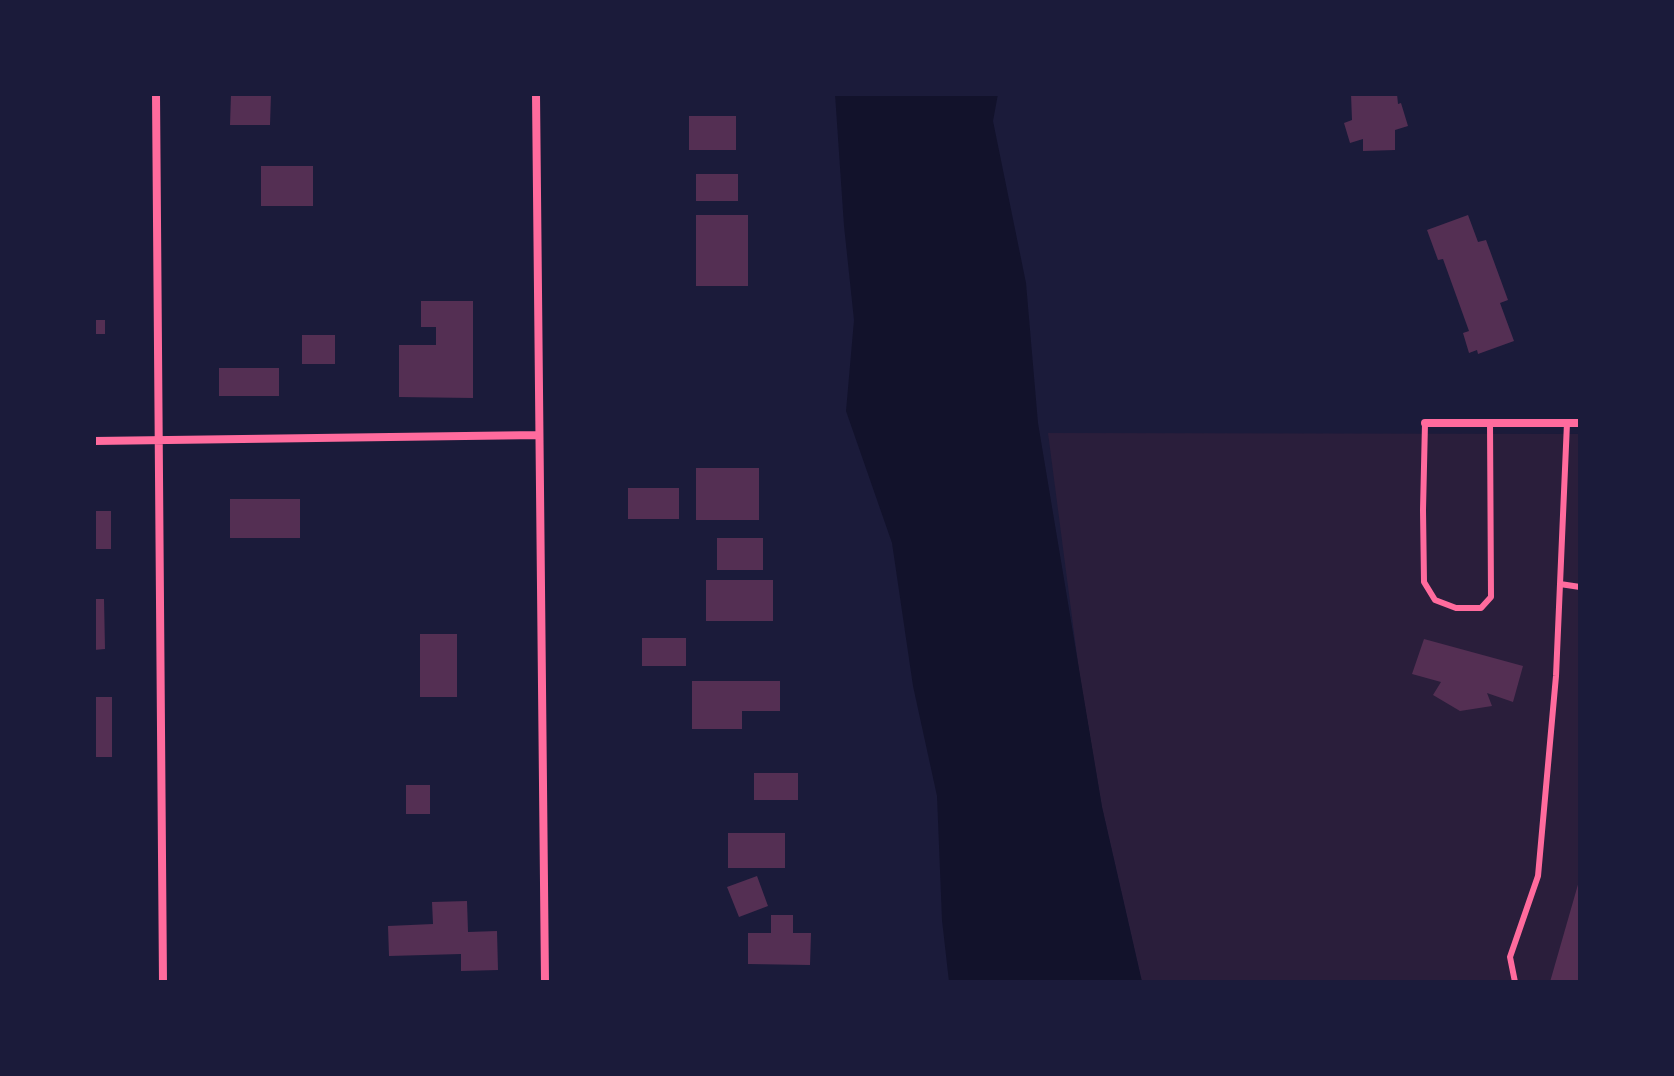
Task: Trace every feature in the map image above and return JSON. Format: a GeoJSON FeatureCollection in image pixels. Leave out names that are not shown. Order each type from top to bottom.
{"type":"FeatureCollection","features":[{"type":"Feature","properties":{"kind":"street"},"geometry":{"type":"LineString","coordinates":[[156,94],[163,982]]}},
{"type":"Feature","properties":{"kind":"street"},"geometry":{"type":"LineString","coordinates":[[536,94],[545,982]]}},
{"type":"Feature","properties":{"kind":"street"},"geometry":{"type":"LineString","coordinates":[[1425,423],[1580,423]]}},
{"type":"Feature","properties":{"kind":"street"},"geometry":{"type":"LineString","coordinates":[[94,441],[539,435]]}},
{"type":"Feature","properties":{"kind":"lane"},"geometry":{"type":"LineString","coordinates":[[1425,423],[1424,582],[1435,600],[1456,608],[1481,608],[1491,597],[1490,423]]}},
{"type":"Feature","properties":{"kind":"lane"},"geometry":{"type":"LineString","coordinates":[[1515,982],[1510,957],[1538,876],[1556,676],[1567,423]]}},
{"type":"Feature","properties":{"kind":"lane"},"geometry":{"type":"LineString","coordinates":[[1560,584],[1580,587]]}},
{"type":"Feature","properties":{"kind":"shaded area"},"geometry":{"type":"Polygon","coordinates":[[[835,94],[998,94],[993,121],[1026,283],[1038,423],[1102,807],[1142,982],[949,982],[942,920],[937,796],[913,686],[892,543],[846,411],[854,320],[835,94]]]}},
{"type":"Feature","properties":{"kind":"shaded area"},"geometry":{"type":"Polygon","coordinates":[[[1048,433],[1580,434],[1580,982],[1142,982],[1102,807],[1079,671],[1048,433]]]}},
{"type":"Feature","properties":{"kind":"building"},"geometry":{"type":"Polygon","coordinates":[[[231,94],[271,94],[270,125],[230,125],[231,94]]]}},
{"type":"Feature","properties":{"kind":"building"},"geometry":{"type":"Polygon","coordinates":[[[1351,94],[1397,94],[1408,126],[1395,130],[1395,150],[1363,151],[1363,139],[1350,143],[1344,123],[1352,120],[1351,94]]]}},
{"type":"Feature","properties":{"kind":"building"},"geometry":{"type":"Polygon","coordinates":[[[689,116],[736,116],[736,150],[689,150],[689,116]]]}},
{"type":"Feature","properties":{"kind":"building"},"geometry":{"type":"Polygon","coordinates":[[[261,166],[313,166],[313,206],[261,206],[261,166]]]}},
{"type":"Feature","properties":{"kind":"building"},"geometry":{"type":"Polygon","coordinates":[[[696,174],[738,174],[738,201],[696,201],[696,174]]]}},
{"type":"Feature","properties":{"kind":"building"},"geometry":{"type":"Polygon","coordinates":[[[696,215],[748,215],[748,286],[696,286],[696,215]]]}},
{"type":"Feature","properties":{"kind":"building"},"geometry":{"type":"Polygon","coordinates":[[[1468,215],[1478,242],[1486,240],[1508,300],[1500,303],[1514,341],[1478,354],[1477,350],[1469,353],[1463,333],[1469,331],[1443,259],[1438,260],[1427,230],[1468,215]]]}},
{"type":"Feature","properties":{"kind":"building"},"geometry":{"type":"Polygon","coordinates":[[[421,301],[473,301],[473,398],[399,397],[399,345],[436,345],[436,327],[421,327],[421,301]]]}},
{"type":"Feature","properties":{"kind":"building"},"geometry":{"type":"Polygon","coordinates":[[[94,320],[105,320],[105,334],[94,334],[94,320]]]}},
{"type":"Feature","properties":{"kind":"building"},"geometry":{"type":"Polygon","coordinates":[[[302,335],[335,335],[335,364],[302,364],[302,335]]]}},
{"type":"Feature","properties":{"kind":"building"},"geometry":{"type":"Polygon","coordinates":[[[219,368],[279,368],[279,396],[219,396],[219,368]]]}},
{"type":"Feature","properties":{"kind":"building"},"geometry":{"type":"Polygon","coordinates":[[[696,468],[759,468],[759,520],[696,520],[696,468]]]}},
{"type":"Feature","properties":{"kind":"building"},"geometry":{"type":"Polygon","coordinates":[[[628,488],[679,488],[679,519],[628,519],[628,488]]]}},
{"type":"Feature","properties":{"kind":"building"},"geometry":{"type":"Polygon","coordinates":[[[230,499],[300,499],[300,538],[230,538],[230,499]]]}},
{"type":"Feature","properties":{"kind":"building"},"geometry":{"type":"Polygon","coordinates":[[[94,511],[111,511],[111,549],[94,549],[94,511]]]}},
{"type":"Feature","properties":{"kind":"building"},"geometry":{"type":"Polygon","coordinates":[[[717,538],[763,538],[763,570],[717,570],[717,538]]]}},
{"type":"Feature","properties":{"kind":"building"},"geometry":{"type":"Polygon","coordinates":[[[706,580],[773,580],[773,621],[706,621],[706,580]]]}},
{"type":"Feature","properties":{"kind":"building"},"geometry":{"type":"Polygon","coordinates":[[[94,599],[104,599],[105,649],[94,650],[94,599]]]}},
{"type":"Feature","properties":{"kind":"building"},"geometry":{"type":"Polygon","coordinates":[[[420,634],[457,634],[457,697],[420,697],[420,634]]]}},
{"type":"Feature","properties":{"kind":"building"},"geometry":{"type":"Polygon","coordinates":[[[642,638],[686,638],[686,666],[642,666],[642,638]]]}},
{"type":"Feature","properties":{"kind":"building"},"geometry":{"type":"Polygon","coordinates":[[[1424,639],[1523,666],[1513,702],[1487,693],[1492,706],[1460,711],[1433,695],[1441,682],[1412,674],[1424,639]]]}},
{"type":"Feature","properties":{"kind":"building"},"geometry":{"type":"Polygon","coordinates":[[[692,681],[780,681],[780,711],[742,711],[742,729],[692,729],[692,681]]]}},
{"type":"Feature","properties":{"kind":"building"},"geometry":{"type":"Polygon","coordinates":[[[94,697],[112,697],[112,757],[94,757],[94,697]]]}},
{"type":"Feature","properties":{"kind":"building"},"geometry":{"type":"Polygon","coordinates":[[[754,773],[798,773],[798,800],[754,800],[754,773]]]}},
{"type":"Feature","properties":{"kind":"building"},"geometry":{"type":"Polygon","coordinates":[[[406,785],[430,785],[430,814],[406,814],[406,785]]]}},
{"type":"Feature","properties":{"kind":"building"},"geometry":{"type":"Polygon","coordinates":[[[728,833],[785,833],[785,868],[728,868],[728,833]]]}},
{"type":"Feature","properties":{"kind":"building"},"geometry":{"type":"Polygon","coordinates":[[[757,876],[768,906],[739,917],[727,887],[757,876]]]}},
{"type":"Feature","properties":{"kind":"building"},"geometry":{"type":"Polygon","coordinates":[[[1579,881],[1580,982],[1550,982],[1579,881]]]}},
{"type":"Feature","properties":{"kind":"building"},"geometry":{"type":"Polygon","coordinates":[[[467,901],[468,932],[497,931],[498,970],[461,971],[461,954],[389,956],[388,926],[433,924],[432,902],[467,901]]]}},
{"type":"Feature","properties":{"kind":"building"},"geometry":{"type":"Polygon","coordinates":[[[771,915],[793,915],[793,933],[811,933],[810,965],[748,964],[748,933],[771,933],[771,915]]]}}]}
